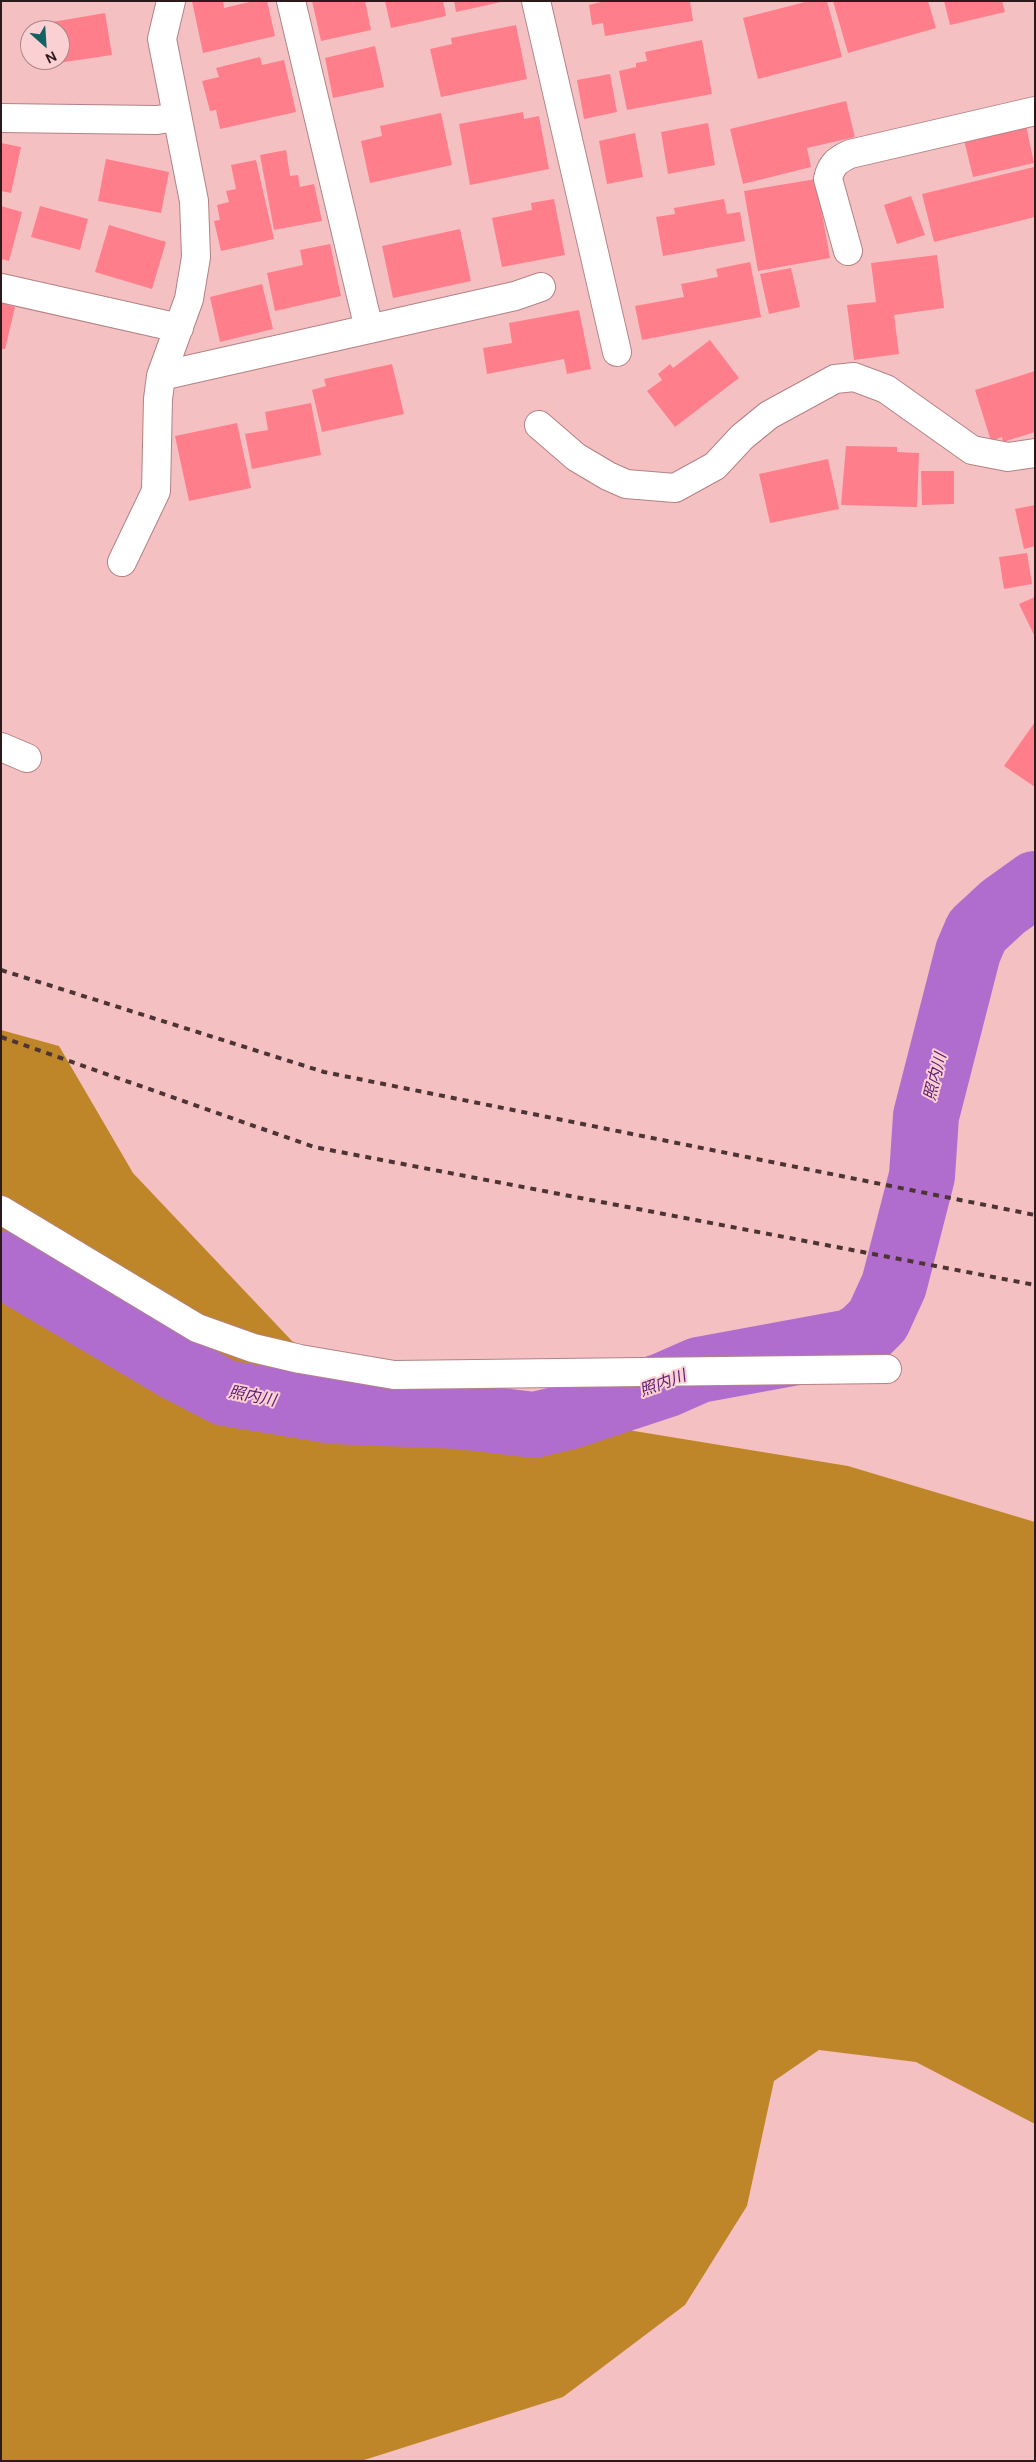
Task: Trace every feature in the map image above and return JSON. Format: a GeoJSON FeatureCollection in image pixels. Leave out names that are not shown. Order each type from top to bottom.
{"type":"FeatureCollection","features":[{"type":"Feature","properties":{"kind":"street"},"geometry":{"type":"LineString","coordinates":[[122,562],[156,491],[158,399],[161,376],[189,299],[196,257],[194,202],[162,39],[171,1]]}},
{"type":"Feature","properties":{"kind":"street"},"geometry":{"type":"LineString","coordinates":[[291,1],[369,329]]}},
{"type":"Feature","properties":{"kind":"street"},"geometry":{"type":"LineString","coordinates":[[536,1],[617,352]]}},
{"type":"Feature","properties":{"kind":"street"},"geometry":{"type":"LineString","coordinates":[[848,251],[828,179],[831,168],[839,159],[850,154],[1035,111]]}},
{"type":"Feature","properties":{"kind":"street"},"geometry":{"type":"LineString","coordinates":[[1,118],[157,120],[176,117]]}},
{"type":"Feature","properties":{"kind":"street"},"geometry":{"type":"LineString","coordinates":[[1,288],[179,328]]}},
{"type":"Feature","properties":{"kind":"street"},"geometry":{"type":"LineString","coordinates":[[161,376],[515,296],[541,288]]}},
{"type":"Feature","properties":{"kind":"street"},"geometry":{"type":"LineString","coordinates":[[540,425],[576,457],[608,476],[626,484],[675,488],[715,466],[742,437],[769,415],[835,379],[854,377],[886,389],[972,450],[1008,457],[1035,453]]}},
{"type":"Feature","properties":{"kind":"street"},"geometry":{"type":"LineString","coordinates":[[1,747],[26,758]]}},
{"type":"Feature","properties":{"kind":"street"},"geometry":{"type":"LineString","coordinates":[[1,1210],[197,1328],[253,1348],[344,1368],[394,1375],[887,1368]]}},
{"type":"Feature","properties":{"kind":"shaded area"},"geometry":{"type":"Polygon","coordinates":[[[1,1030],[59,1046],[133,1173],[292,1341],[414,1410],[628,1430],[848,1466],[1035,1522],[1035,2124],[916,2062],[819,2050],[774,2081],[747,2206],[685,2305],[563,2397],[361,2461],[1,2461],[1,1030]]]}},
{"type":"Feature","properties":{"kind":"building"},"geometry":{"type":"Polygon","coordinates":[[[192,1],[223,1],[224,8],[254,1],[267,1],[275,36],[203,53],[192,1]]]}},
{"type":"Feature","properties":{"kind":"building"},"geometry":{"type":"Polygon","coordinates":[[[312,1],[365,1],[371,30],[321,41],[312,1]]]}},
{"type":"Feature","properties":{"kind":"building"},"geometry":{"type":"Polygon","coordinates":[[[385,1],[443,1],[446,16],[391,28],[385,1]]]}},
{"type":"Feature","properties":{"kind":"building"},"geometry":{"type":"Polygon","coordinates":[[[454,1],[501,1],[501,2],[456,12],[454,1]]]}},
{"type":"Feature","properties":{"kind":"building"},"geometry":{"type":"Polygon","coordinates":[[[605,1],[690,1],[693,21],[605,36],[603,23],[592,25],[589,5],[605,1]]]}},
{"type":"Feature","properties":{"kind":"building"},"geometry":{"type":"Polygon","coordinates":[[[809,1],[827,1],[842,57],[758,79],[743,18],[809,1]]]}},
{"type":"Feature","properties":{"kind":"building"},"geometry":{"type":"Polygon","coordinates":[[[833,1],[928,1],[936,28],[848,53],[833,1]]]}},
{"type":"Feature","properties":{"kind":"building"},"geometry":{"type":"Polygon","coordinates":[[[944,1],[1002,1],[1005,12],[950,25],[944,1]]]}},
{"type":"Feature","properties":{"kind":"building"},"geometry":{"type":"Polygon","coordinates":[[[105,13],[112,55],[70,61],[70,20],[64,20],[105,13]]]}},
{"type":"Feature","properties":{"kind":"building"},"geometry":{"type":"Polygon","coordinates":[[[516,25],[527,79],[441,97],[430,49],[452,44],[451,38],[516,25]]]}},
{"type":"Feature","properties":{"kind":"building"},"geometry":{"type":"Polygon","coordinates":[[[702,40],[712,94],[627,110],[619,71],[636,67],[636,63],[647,61],[645,52],[702,40]]]}},
{"type":"Feature","properties":{"kind":"building"},"geometry":{"type":"Polygon","coordinates":[[[375,46],[384,87],[333,98],[325,58],[375,46]]]}},
{"type":"Feature","properties":{"kind":"building"},"geometry":{"type":"Polygon","coordinates":[[[260,57],[262,65],[284,60],[296,112],[220,129],[216,110],[210,111],[202,81],[219,77],[216,68],[260,57]]]}},
{"type":"Feature","properties":{"kind":"building"},"geometry":{"type":"Polygon","coordinates":[[[610,74],[617,112],[584,119],[577,80],[610,74]]]}},
{"type":"Feature","properties":{"kind":"building"},"geometry":{"type":"Polygon","coordinates":[[[846,101],[855,137],[807,148],[811,167],[743,184],[730,129],[846,101]]]}},
{"type":"Feature","properties":{"kind":"building"},"geometry":{"type":"Polygon","coordinates":[[[523,112],[524,119],[539,116],[549,169],[470,185],[459,124],[523,112]]]}},
{"type":"Feature","properties":{"kind":"building"},"geometry":{"type":"Polygon","coordinates":[[[441,113],[452,165],[370,183],[361,141],[382,136],[380,126],[441,113]]]}},
{"type":"Feature","properties":{"kind":"building"},"geometry":{"type":"Polygon","coordinates":[[[1025,121],[1034,163],[973,177],[964,140],[1025,121]]]}},
{"type":"Feature","properties":{"kind":"building"},"geometry":{"type":"Polygon","coordinates":[[[708,123],[715,165],[668,174],[661,132],[708,123]]]}},
{"type":"Feature","properties":{"kind":"building"},"geometry":{"type":"Polygon","coordinates":[[[635,133],[643,177],[607,184],[599,141],[635,133]]]}},
{"type":"Feature","properties":{"kind":"building"},"geometry":{"type":"Polygon","coordinates":[[[1,143],[21,147],[11,193],[1,191],[1,143]]]}},
{"type":"Feature","properties":{"kind":"building"},"geometry":{"type":"Polygon","coordinates":[[[286,150],[290,176],[298,175],[300,187],[314,184],[322,221],[274,230],[260,155],[286,150]]]}},
{"type":"Feature","properties":{"kind":"building"},"geometry":{"type":"Polygon","coordinates":[[[106,159],[169,172],[161,213],[98,201],[106,159]]]}},
{"type":"Feature","properties":{"kind":"building"},"geometry":{"type":"Polygon","coordinates":[[[256,160],[274,239],[221,251],[214,221],[220,220],[217,205],[229,202],[226,191],[236,189],[231,165],[256,160]]]}},
{"type":"Feature","properties":{"kind":"building"},"geometry":{"type":"Polygon","coordinates":[[[1034,167],[1035,217],[934,242],[922,194],[1034,167]]]}},
{"type":"Feature","properties":{"kind":"building"},"geometry":{"type":"Polygon","coordinates":[[[816,179],[830,258],[758,271],[744,191],[816,179]]]}},
{"type":"Feature","properties":{"kind":"building"},"geometry":{"type":"Polygon","coordinates":[[[911,196],[925,235],[897,244],[884,205],[911,196]]]}},
{"type":"Feature","properties":{"kind":"building"},"geometry":{"type":"Polygon","coordinates":[[[554,199],[565,255],[502,267],[492,218],[532,210],[531,203],[554,199]]]}},
{"type":"Feature","properties":{"kind":"building"},"geometry":{"type":"Polygon","coordinates":[[[724,199],[727,214],[740,212],[745,241],[663,256],[656,217],[675,214],[674,208],[724,199]]]}},
{"type":"Feature","properties":{"kind":"building"},"geometry":{"type":"Polygon","coordinates":[[[1,206],[22,212],[9,261],[1,259],[1,206]]]}},
{"type":"Feature","properties":{"kind":"building"},"geometry":{"type":"Polygon","coordinates":[[[40,206],[88,219],[80,250],[31,237],[40,206]]]}},
{"type":"Feature","properties":{"kind":"building"},"geometry":{"type":"Polygon","coordinates":[[[109,225],[166,242],[152,289],[95,272],[109,225]]]}},
{"type":"Feature","properties":{"kind":"building"},"geometry":{"type":"Polygon","coordinates":[[[460,229],[471,281],[393,298],[382,246],[460,229]]]}},
{"type":"Feature","properties":{"kind":"building"},"geometry":{"type":"Polygon","coordinates":[[[330,244],[341,296],[275,311],[267,273],[303,265],[300,250],[330,244]]]}},
{"type":"Feature","properties":{"kind":"building"},"geometry":{"type":"Polygon","coordinates":[[[937,255],[944,308],[894,315],[899,354],[854,360],[847,305],[876,302],[871,263],[937,255]]]}},
{"type":"Feature","properties":{"kind":"building"},"geometry":{"type":"Polygon","coordinates":[[[750,262],[761,317],[642,340],[635,306],[684,297],[681,284],[718,277],[716,269],[750,262]]]}},
{"type":"Feature","properties":{"kind":"building"},"geometry":{"type":"Polygon","coordinates":[[[791,268],[800,307],[769,314],[760,274],[791,268]]]}},
{"type":"Feature","properties":{"kind":"building"},"geometry":{"type":"Polygon","coordinates":[[[262,284],[273,329],[220,342],[210,297],[262,284]]]}},
{"type":"Feature","properties":{"kind":"building"},"geometry":{"type":"Polygon","coordinates":[[[1,303],[15,307],[5,349],[1,349],[1,303]]]}},
{"type":"Feature","properties":{"kind":"building"},"geometry":{"type":"Polygon","coordinates":[[[579,310],[591,369],[567,374],[564,359],[487,374],[483,348],[512,343],[509,323],[579,310]]]}},
{"type":"Feature","properties":{"kind":"building"},"geometry":{"type":"Polygon","coordinates":[[[710,340],[739,378],[675,427],[647,391],[662,380],[658,374],[670,364],[673,368],[710,340]]]}},
{"type":"Feature","properties":{"kind":"building"},"geometry":{"type":"Polygon","coordinates":[[[392,364],[404,414],[322,432],[312,390],[326,386],[324,379],[392,364]]]}},
{"type":"Feature","properties":{"kind":"building"},"geometry":{"type":"Polygon","coordinates":[[[1035,371],[1035,432],[1003,442],[1002,437],[991,441],[975,390],[1035,371]]]}},
{"type":"Feature","properties":{"kind":"building"},"geometry":{"type":"Polygon","coordinates":[[[311,403],[321,455],[252,469],[245,434],[268,430],[265,412],[311,403]]]}},
{"type":"Feature","properties":{"kind":"building"},"geometry":{"type":"Polygon","coordinates":[[[237,423],[251,488],[189,501],[175,436],[237,423]]]}},
{"type":"Feature","properties":{"kind":"building"},"geometry":{"type":"Polygon","coordinates":[[[846,446],[897,447],[897,452],[919,453],[917,507],[841,505],[846,446]]]}},
{"type":"Feature","properties":{"kind":"building"},"geometry":{"type":"Polygon","coordinates":[[[828,459],[839,509],[770,523],[759,474],[828,459]]]}},
{"type":"Feature","properties":{"kind":"building"},"geometry":{"type":"Polygon","coordinates":[[[921,471],[954,471],[954,504],[922,505],[921,471]]]}},
{"type":"Feature","properties":{"kind":"building"},"geometry":{"type":"Polygon","coordinates":[[[1035,505],[1035,546],[1024,549],[1015,509],[1035,505]]]}},
{"type":"Feature","properties":{"kind":"building"},"geometry":{"type":"Polygon","coordinates":[[[1027,553],[1032,584],[1004,589],[999,557],[1027,553]]]}},
{"type":"Feature","properties":{"kind":"building"},"geometry":{"type":"Polygon","coordinates":[[[1035,597],[1035,637],[1019,604],[1035,597]]]}},
{"type":"Feature","properties":{"kind":"building"},"geometry":{"type":"Polygon","coordinates":[[[1035,722],[1035,787],[1004,766],[1035,722]]]}},
{"type":"Feature","properties":{"kind":"waterway","name":"照内川"},"geometry":{"type":"LineString","coordinates":[[1,1264],[177,1368],[225,1393],[333,1411],[459,1416],[534,1425],[568,1417],[665,1385],[699,1370],[851,1342],[864,1334],[878,1320],[894,1285],[922,1176],[926,1116],[968,952],[977,931],[1003,907],[1035,884]]}},
{"type":"Feature","properties":{"kind":"railway"},"geometry":{"type":"LineString","coordinates":[[1,970],[324,1072],[1035,1215]]}},
{"type":"Feature","properties":{"kind":"railway"},"geometry":{"type":"LineString","coordinates":[[1,1037],[314,1147],[1035,1285]]}}]}
